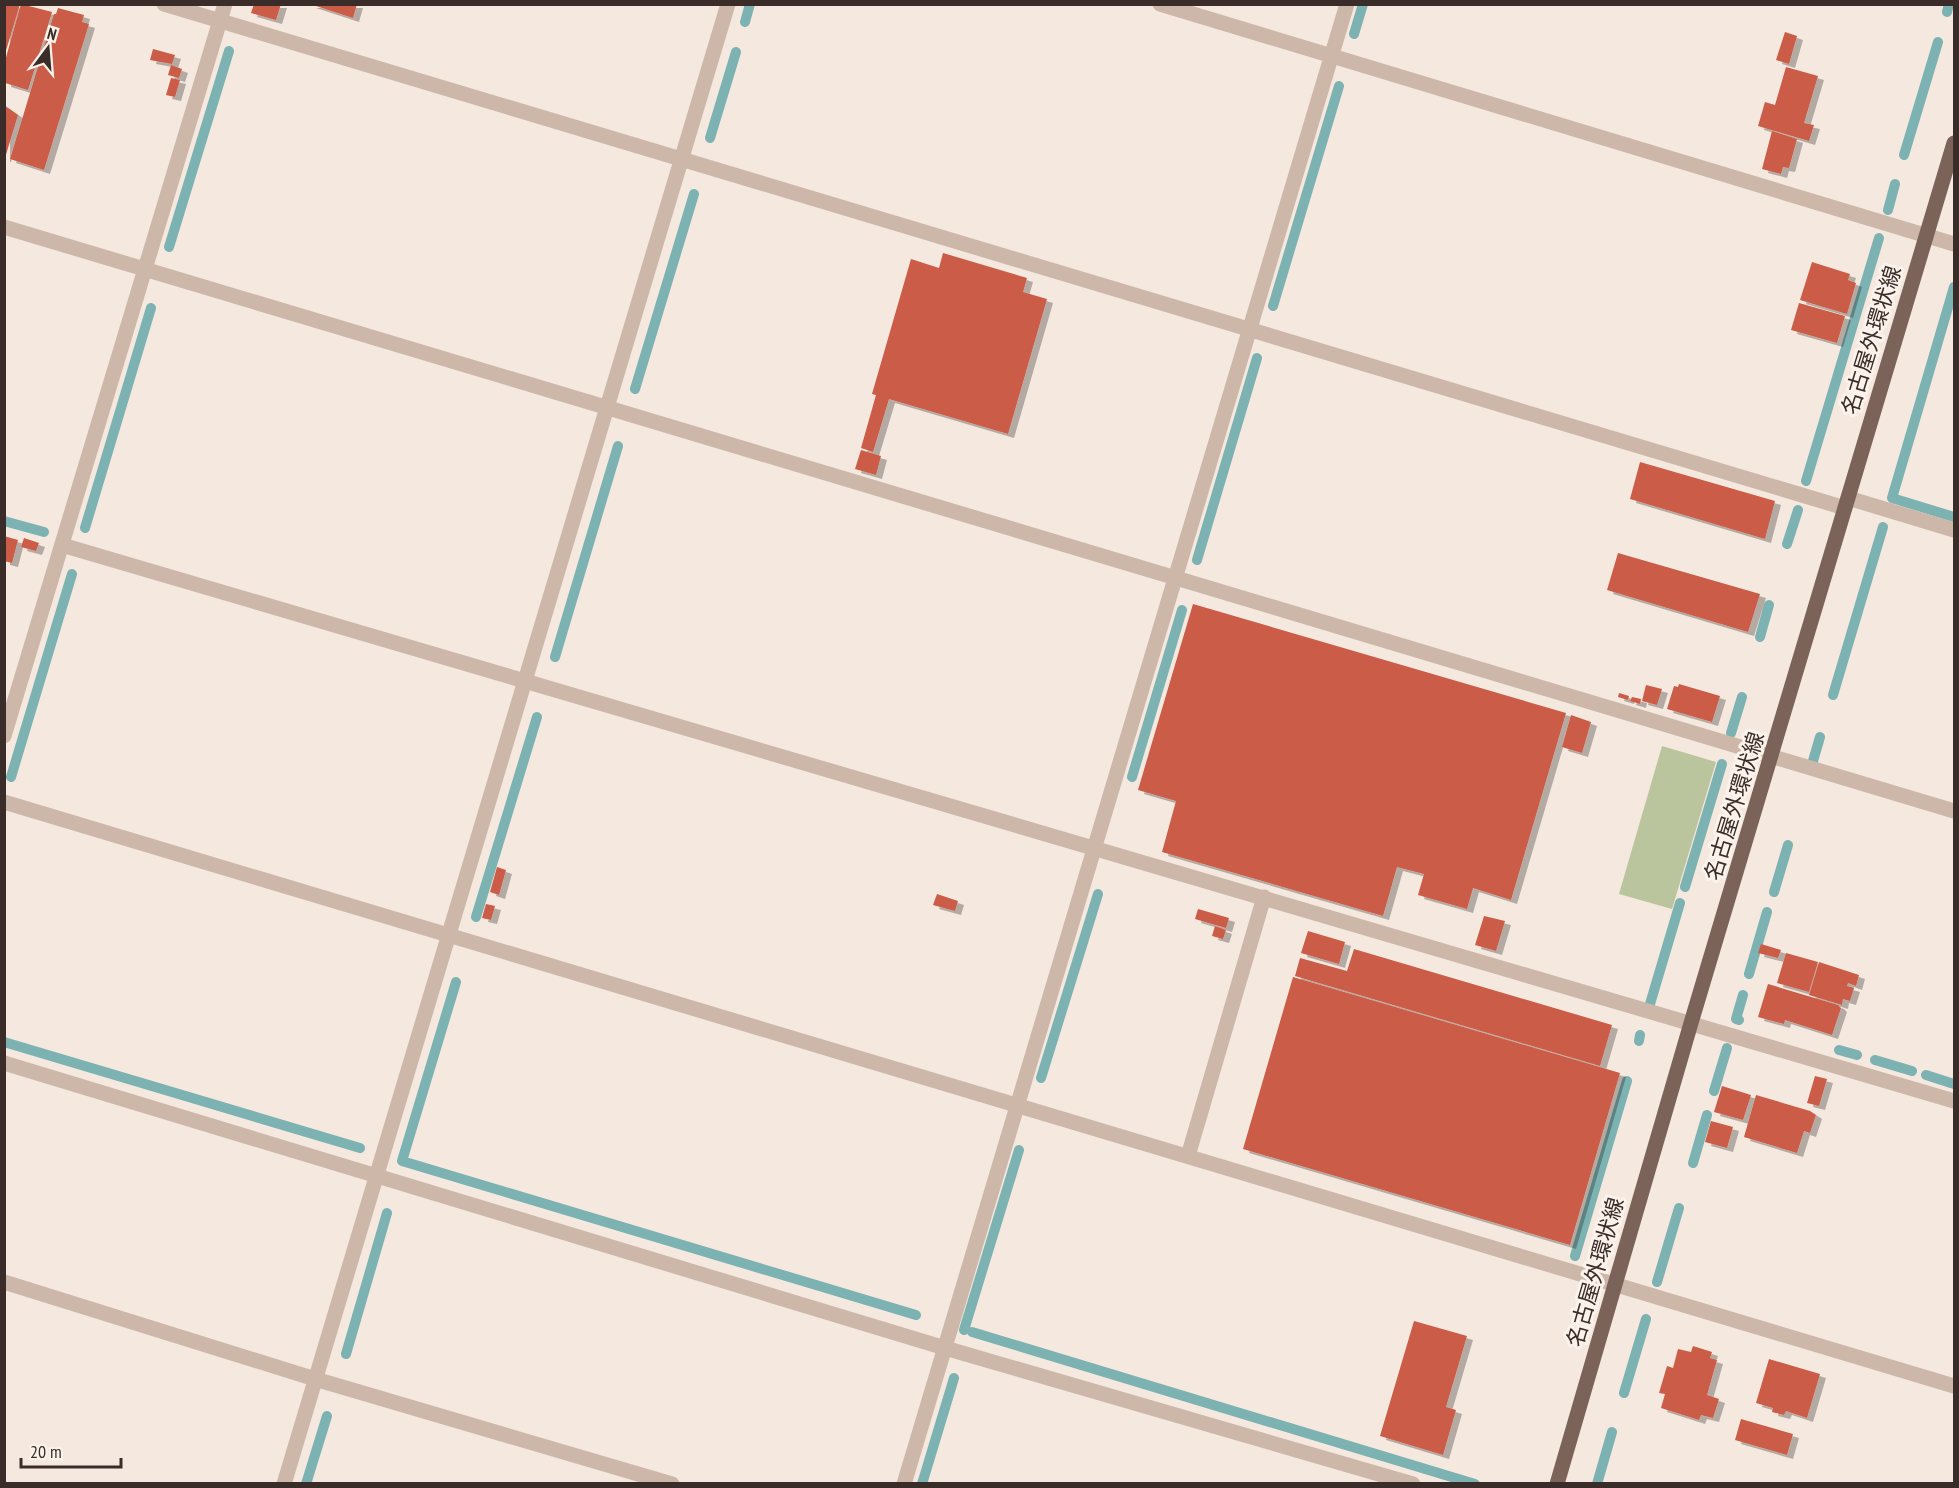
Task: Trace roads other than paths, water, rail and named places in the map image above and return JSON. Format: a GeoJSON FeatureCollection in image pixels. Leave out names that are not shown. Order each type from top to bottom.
{"type":"FeatureCollection","features":[{"type":"Feature","properties":{"kind":"main road","name":"名古屋外環状線"},"geometry":{"type":"LineString","coordinates":[[1557,1484],[1691,1023],[1773,757],[1954,143]]}},
{"type":"Feature","properties":{"kind":"street"},"geometry":{"type":"LineString","coordinates":[[164,4],[1250,330],[1846,503],[1954,530]]}},
{"type":"Feature","properties":{"kind":"street"},"geometry":{"type":"LineString","coordinates":[[4,736],[9,708],[62,545],[225,4]]}},
{"type":"Feature","properties":{"kind":"street"},"geometry":{"type":"LineString","coordinates":[[284,1484],[728,4]]}},
{"type":"Feature","properties":{"kind":"street"},"geometry":{"type":"LineString","coordinates":[[1160,4],[1954,244]]}},
{"type":"Feature","properties":{"kind":"street"},"geometry":{"type":"LineString","coordinates":[[904,1484],[1347,4]]}},
{"type":"Feature","properties":{"kind":"street"},"geometry":{"type":"LineString","coordinates":[[4,227],[1954,811]]}},
{"type":"Feature","properties":{"kind":"street"},"geometry":{"type":"LineString","coordinates":[[62,545],[1954,1101]]}},
{"type":"Feature","properties":{"kind":"street"},"geometry":{"type":"LineString","coordinates":[[4,802],[1954,1386]]}},
{"type":"Feature","properties":{"kind":"street"},"geometry":{"type":"LineString","coordinates":[[1188,1156],[1264,897]]}},
{"type":"Feature","properties":{"kind":"street"},"geometry":{"type":"LineString","coordinates":[[4,1063],[945,1348],[1413,1484]]}},
{"type":"Feature","properties":{"kind":"street"},"geometry":{"type":"LineString","coordinates":[[4,1282],[315,1379],[672,1484]]}},
{"type":"Feature","properties":{"kind":"waterway"},"geometry":{"type":"LineString","coordinates":[[745,22],[750,4]]}},
{"type":"Feature","properties":{"kind":"waterway"},"geometry":{"type":"LineString","coordinates":[[1354,34],[1363,4]]}},
{"type":"Feature","properties":{"kind":"waterway"},"geometry":{"type":"LineString","coordinates":[[1947,12],[1949,4]]}},
{"type":"Feature","properties":{"kind":"waterway"},"geometry":{"type":"LineString","coordinates":[[1904,155],[1938,42]]}},
{"type":"Feature","properties":{"kind":"waterway"},"geometry":{"type":"LineString","coordinates":[[169,247],[229,51]]}},
{"type":"Feature","properties":{"kind":"waterway"},"geometry":{"type":"LineString","coordinates":[[710,138],[736,52]]}},
{"type":"Feature","properties":{"kind":"waterway"},"geometry":{"type":"LineString","coordinates":[[1273,306],[1339,86]]}},
{"type":"Feature","properties":{"kind":"waterway"},"geometry":{"type":"LineString","coordinates":[[1888,210],[1895,184]]}},
{"type":"Feature","properties":{"kind":"waterway"},"geometry":{"type":"LineString","coordinates":[[635,389],[694,194]]}},
{"type":"Feature","properties":{"kind":"waterway"},"geometry":{"type":"LineString","coordinates":[[1806,481],[1879,238]]}},
{"type":"Feature","properties":{"kind":"waterway"},"geometry":{"type":"LineString","coordinates":[[1954,287],[1892,498],[1954,517]]}},
{"type":"Feature","properties":{"kind":"waterway"},"geometry":{"type":"LineString","coordinates":[[85,528],[151,308]]}},
{"type":"Feature","properties":{"kind":"waterway"},"geometry":{"type":"LineString","coordinates":[[1197,560],[1257,358]]}},
{"type":"Feature","properties":{"kind":"waterway"},"geometry":{"type":"LineString","coordinates":[[555,657],[618,446]]}},
{"type":"Feature","properties":{"kind":"waterway"},"geometry":{"type":"LineString","coordinates":[[1787,544],[1798,510]]}},
{"type":"Feature","properties":{"kind":"waterway"},"geometry":{"type":"LineString","coordinates":[[4,521],[44,532]]}},
{"type":"Feature","properties":{"kind":"waterway"},"geometry":{"type":"LineString","coordinates":[[1833,695],[1883,527]]}},
{"type":"Feature","properties":{"kind":"waterway"},"geometry":{"type":"LineString","coordinates":[[11,777],[72,574]]}},
{"type":"Feature","properties":{"kind":"waterway"},"geometry":{"type":"LineString","coordinates":[[1760,637],[1769,605]]}},
{"type":"Feature","properties":{"kind":"waterway"},"geometry":{"type":"LineString","coordinates":[[1132,777],[1182,610]]}},
{"type":"Feature","properties":{"kind":"waterway"},"geometry":{"type":"LineString","coordinates":[[1731,733],[1742,697]]}},
{"type":"Feature","properties":{"kind":"waterway"},"geometry":{"type":"LineString","coordinates":[[476,917],[537,717]]}},
{"type":"Feature","properties":{"kind":"waterway"},"geometry":{"type":"LineString","coordinates":[[1813,761],[1820,737]]}},
{"type":"Feature","properties":{"kind":"waterway"},"geometry":{"type":"LineString","coordinates":[[1685,887],[1722,764]]}},
{"type":"Feature","properties":{"kind":"waterway"},"geometry":{"type":"LineString","coordinates":[[1774,892],[1788,845]]}},
{"type":"Feature","properties":{"kind":"waterway"},"geometry":{"type":"LineString","coordinates":[[1041,1078],[1098,894]]}},
{"type":"Feature","properties":{"kind":"waterway"},"geometry":{"type":"LineString","coordinates":[[1650,1004],[1680,903]]}},
{"type":"Feature","properties":{"kind":"waterway"},"geometry":{"type":"LineString","coordinates":[[1749,974],[1767,912]]}},
{"type":"Feature","properties":{"kind":"waterway"},"geometry":{"type":"LineString","coordinates":[[456,982],[402,1161],[916,1315]]}},
{"type":"Feature","properties":{"kind":"waterway"},"geometry":{"type":"LineString","coordinates":[[1739,1020],[1736,1019],[1743,995]]}},
{"type":"Feature","properties":{"kind":"waterway"},"geometry":{"type":"LineString","coordinates":[[1639,1041],[1640,1035]]}},
{"type":"Feature","properties":{"kind":"waterway"},"geometry":{"type":"LineString","coordinates":[[4,1042],[360,1148]]}},
{"type":"Feature","properties":{"kind":"waterway"},"geometry":{"type":"LineString","coordinates":[[1714,1091],[1727,1048]]}},
{"type":"Feature","properties":{"kind":"waterway"},"geometry":{"type":"LineString","coordinates":[[1839,1050],[1857,1055]]}},
{"type":"Feature","properties":{"kind":"waterway"},"geometry":{"type":"LineString","coordinates":[[1875,1060],[1912,1071]]}},
{"type":"Feature","properties":{"kind":"waterway"},"geometry":{"type":"LineString","coordinates":[[1926,1075],[1954,1084]]}},
{"type":"Feature","properties":{"kind":"waterway"},"geometry":{"type":"LineString","coordinates":[[1575,1256],[1627,1081]]}},
{"type":"Feature","properties":{"kind":"waterway"},"geometry":{"type":"LineString","coordinates":[[1693,1163],[1707,1115]]}},
{"type":"Feature","properties":{"kind":"waterway"},"geometry":{"type":"LineString","coordinates":[[964,1330],[1019,1150]]}},
{"type":"Feature","properties":{"kind":"waterway"},"geometry":{"type":"LineString","coordinates":[[1657,1282],[1679,1208]]}},
{"type":"Feature","properties":{"kind":"waterway"},"geometry":{"type":"LineString","coordinates":[[346,1354],[387,1213]]}},
{"type":"Feature","properties":{"kind":"waterway"},"geometry":{"type":"LineString","coordinates":[[1624,1393],[1646,1319]]}},
{"type":"Feature","properties":{"kind":"waterway"},"geometry":{"type":"LineString","coordinates":[[972,1332],[1475,1484]]}},
{"type":"Feature","properties":{"kind":"waterway"},"geometry":{"type":"LineString","coordinates":[[922,1484],[954,1378]]}},
{"type":"Feature","properties":{"kind":"waterway"},"geometry":{"type":"LineString","coordinates":[[306,1484],[327,1416]]}},
{"type":"Feature","properties":{"kind":"waterway"},"geometry":{"type":"LineString","coordinates":[[1597,1484],[1612,1432]]}}]}
